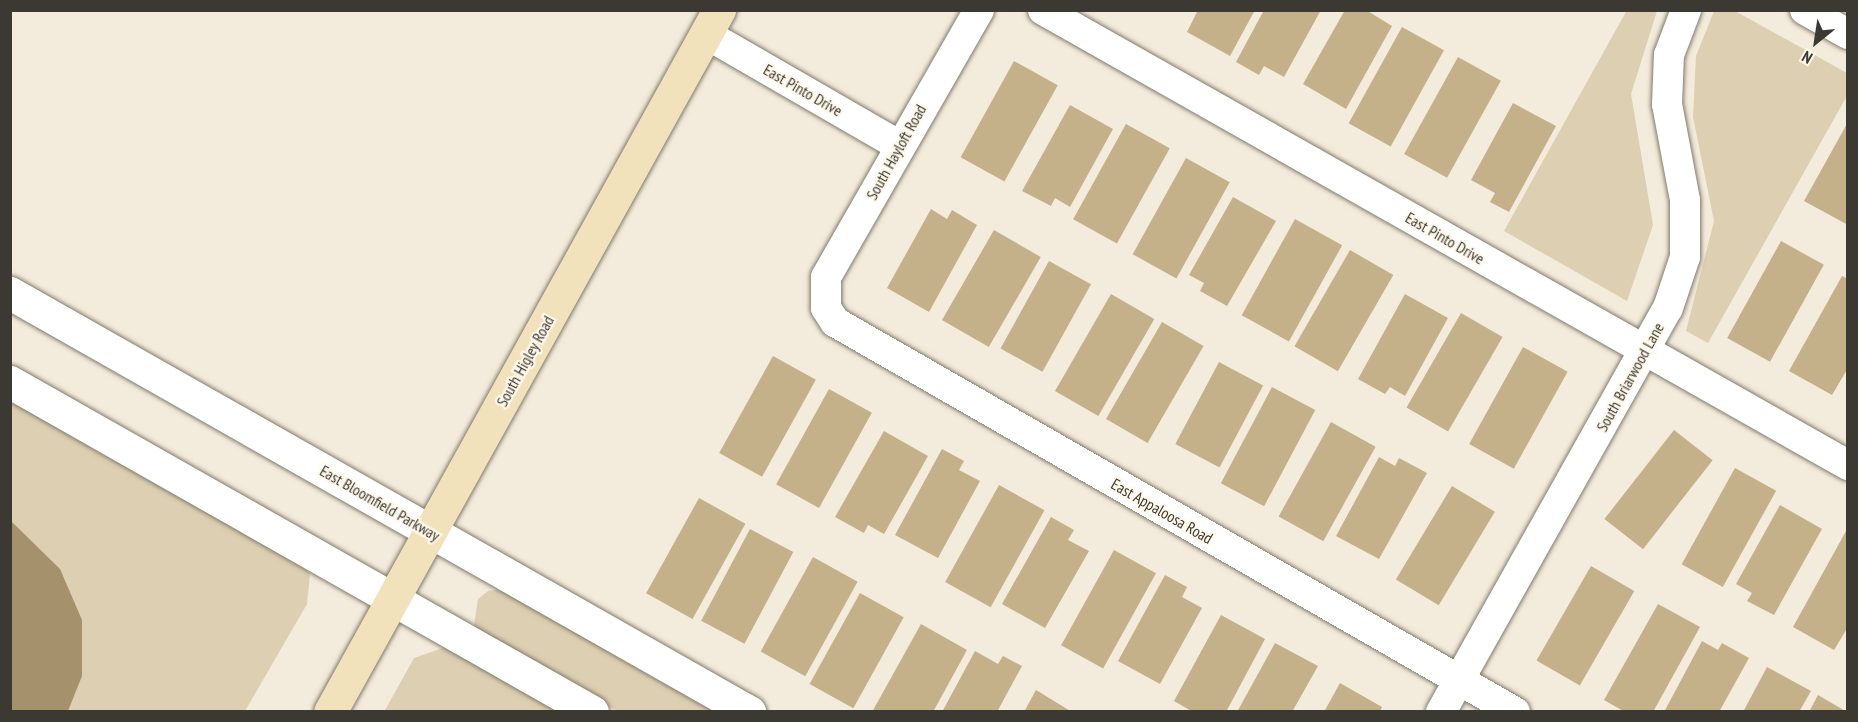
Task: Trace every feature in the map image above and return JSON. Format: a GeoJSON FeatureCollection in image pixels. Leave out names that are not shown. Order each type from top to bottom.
{"type":"FeatureCollection","features":[{"type":"Feature","properties":{"kind":"main road","name":"South Higley Road"},"geometry":{"type":"LineString","coordinates":[[330,711],[712,22]]}},
{"type":"Feature","properties":{"kind":"street","name":"South Hayloft Road"},"geometry":{"type":"LineString","coordinates":[[824,297],[826,277],[979,10]]}},
{"type":"Feature","properties":{"kind":"street","name":"East Pinto Drive"},"geometry":{"type":"LineString","coordinates":[[1043,10],[1848,465]]}},
{"type":"Feature","properties":{"kind":"street","name":"South Briarwood Lane"},"geometry":{"type":"LineString","coordinates":[[1441,711],[1646,352],[1685,257],[1685,200],[1667,104],[1669,55],[1686,10]]}},
{"type":"Feature","properties":{"kind":"street"},"geometry":{"type":"LineString","coordinates":[[1806,10],[1848,34]]}},
{"type":"Feature","properties":{"kind":"street","name":"East Pinto Drive"},"geometry":{"type":"LineString","coordinates":[[712,22],[900,146]]}},
{"type":"Feature","properties":{"kind":"street","name":"East Bloomfield Parkway"},"geometry":{"type":"LineString","coordinates":[[10,293],[749,711]]}},
{"type":"Feature","properties":{"kind":"street","name":"East Appaloosa Road"},"geometry":{"type":"LineString","coordinates":[[824,297],[835,322],[847,332],[1515,711]]}},
{"type":"Feature","properties":{"kind":"street"},"geometry":{"type":"LineString","coordinates":[[10,382],[592,711]]}},
{"type":"Feature","properties":{"kind":"shaded area"},"geometry":{"type":"Polygon","coordinates":[[[1627,10],[1657,11],[1631,94],[1653,225],[1627,301],[1504,231],[1627,10]]]}},
{"type":"Feature","properties":{"kind":"shaded area"},"geometry":{"type":"Polygon","coordinates":[[[1714,11],[1735,11],[1847,73],[1848,94],[1708,343],[1686,331],[1714,221],[1693,117],[1696,56],[1714,11]]]}},
{"type":"Feature","properties":{"kind":"shaded area"},"geometry":{"type":"Polygon","coordinates":[[[10,398],[295,559],[310,574],[307,604],[245,711],[11,711],[10,398]]]}},
{"type":"Feature","properties":{"kind":"shaded area"},"geometry":{"type":"Polygon","coordinates":[[[11,521],[60,569],[82,620],[82,676],[68,711],[11,711],[11,521]]]}},
{"type":"Feature","properties":{"kind":"shaded area"},"geometry":{"type":"Polygon","coordinates":[[[508,588],[725,711],[617,711],[484,636],[474,625],[478,599],[488,591],[508,588]]]}},
{"type":"Feature","properties":{"kind":"shaded area"},"geometry":{"type":"Polygon","coordinates":[[[446,647],[562,712],[384,712],[414,658],[446,647]]]}},
{"type":"Feature","properties":{"kind":"building"},"geometry":{"type":"Polygon","coordinates":[[[1198,10],[1255,10],[1230,56],[1187,32],[1198,10]]]}},
{"type":"Feature","properties":{"kind":"building"},"geometry":{"type":"Polygon","coordinates":[[[1264,10],[1321,10],[1284,77],[1264,66],[1259,75],[1236,62],[1264,10]]]}},
{"type":"Feature","properties":{"kind":"building"},"geometry":{"type":"Polygon","coordinates":[[[1345,10],[1366,10],[1392,26],[1346,109],[1303,84],[1345,10]]]}},
{"type":"Feature","properties":{"kind":"building"},"geometry":{"type":"Polygon","coordinates":[[[1402,27],[1444,50],[1391,146],[1349,123],[1402,27]]]}},
{"type":"Feature","properties":{"kind":"building"},"geometry":{"type":"Polygon","coordinates":[[[1458,57],[1501,81],[1447,178],[1404,154],[1458,57]]]}},
{"type":"Feature","properties":{"kind":"building"},"geometry":{"type":"Polygon","coordinates":[[[1014,61],[1058,85],[1004,181],[961,157],[1014,61]]]}},
{"type":"Feature","properties":{"kind":"building"},"geometry":{"type":"Polygon","coordinates":[[[1513,103],[1556,126],[1509,212],[1490,202],[1495,193],[1471,180],[1513,103]]]}},
{"type":"Feature","properties":{"kind":"building"},"geometry":{"type":"Polygon","coordinates":[[[1070,105],[1113,129],[1070,207],[1055,198],[1051,206],[1022,191],[1070,105]]]}},
{"type":"Feature","properties":{"kind":"building"},"geometry":{"type":"Polygon","coordinates":[[[1848,122],[1848,225],[1804,201],[1848,122]]]}},
{"type":"Feature","properties":{"kind":"building"},"geometry":{"type":"Polygon","coordinates":[[[1126,124],[1170,148],[1117,244],[1073,219],[1126,124]]]}},
{"type":"Feature","properties":{"kind":"building"},"geometry":{"type":"Polygon","coordinates":[[[1186,158],[1230,182],[1176,278],[1133,254],[1186,158]]]}},
{"type":"Feature","properties":{"kind":"building"},"geometry":{"type":"Polygon","coordinates":[[[1233,197],[1276,221],[1227,306],[1200,291],[1204,283],[1189,275],[1233,197]]]}},
{"type":"Feature","properties":{"kind":"building"},"geometry":{"type":"Polygon","coordinates":[[[931,209],[947,219],[952,210],[977,225],[929,312],[887,288],[931,209]]]}},
{"type":"Feature","properties":{"kind":"building"},"geometry":{"type":"Polygon","coordinates":[[[1295,219],[1342,245],[1289,341],[1242,315],[1295,219]]]}},
{"type":"Feature","properties":{"kind":"building"},"geometry":{"type":"Polygon","coordinates":[[[994,230],[1041,257],[989,347],[942,320],[994,230]]]}},
{"type":"Feature","properties":{"kind":"building"},"geometry":{"type":"Polygon","coordinates":[[[1781,241],[1824,265],[1770,362],[1727,338],[1781,241]]]}},
{"type":"Feature","properties":{"kind":"building"},"geometry":{"type":"Polygon","coordinates":[[[1350,250],[1393,275],[1338,371],[1294,346],[1350,250]]]}},
{"type":"Feature","properties":{"kind":"building"},"geometry":{"type":"Polygon","coordinates":[[[1049,261],[1091,284],[1043,372],[1001,348],[1049,261]]]}},
{"type":"Feature","properties":{"kind":"building"},"geometry":{"type":"Polygon","coordinates":[[[1842,276],[1848,279],[1848,368],[1832,395],[1789,371],[1842,276]]]}},
{"type":"Feature","properties":{"kind":"building"},"geometry":{"type":"Polygon","coordinates":[[[1111,294],[1154,319],[1098,416],[1055,391],[1111,294]]]}},
{"type":"Feature","properties":{"kind":"building"},"geometry":{"type":"Polygon","coordinates":[[[1405,294],[1448,318],[1405,396],[1390,387],[1385,394],[1358,379],[1405,294]]]}},
{"type":"Feature","properties":{"kind":"building"},"geometry":{"type":"Polygon","coordinates":[[[1461,313],[1503,337],[1448,431],[1406,407],[1461,313]]]}},
{"type":"Feature","properties":{"kind":"building"},"geometry":{"type":"Polygon","coordinates":[[[1162,322],[1204,346],[1148,443],[1106,419],[1162,322]]]}},
{"type":"Feature","properties":{"kind":"building"},"geometry":{"type":"Polygon","coordinates":[[[1523,347],[1568,372],[1514,469],[1469,444],[1523,347]]]}},
{"type":"Feature","properties":{"kind":"building"},"geometry":{"type":"Polygon","coordinates":[[[773,356],[816,380],[762,477],[719,453],[773,356]]]}},
{"type":"Feature","properties":{"kind":"building"},"geometry":{"type":"Polygon","coordinates":[[[1219,362],[1263,385],[1219,468],[1175,444],[1219,362]]]}},
{"type":"Feature","properties":{"kind":"building"},"geometry":{"type":"Polygon","coordinates":[[[1272,387],[1315,410],[1264,506],[1221,483],[1272,387]]]}},
{"type":"Feature","properties":{"kind":"building"},"geometry":{"type":"Polygon","coordinates":[[[829,389],[872,413],[819,508],[776,484],[829,389]]]}},
{"type":"Feature","properties":{"kind":"building"},"geometry":{"type":"Polygon","coordinates":[[[1331,422],[1376,447],[1323,541],[1279,516],[1331,422]]]}},
{"type":"Feature","properties":{"kind":"building"},"geometry":{"type":"Polygon","coordinates":[[[1674,430],[1713,460],[1643,549],[1604,519],[1674,430]]]}},
{"type":"Feature","properties":{"kind":"building"},"geometry":{"type":"Polygon","coordinates":[[[884,431],[928,456],[884,534],[868,525],[864,533],[835,517],[884,431]]]}},
{"type":"Feature","properties":{"kind":"building"},"geometry":{"type":"Polygon","coordinates":[[[942,449],[964,461],[959,470],[980,481],[938,558],[895,535],[942,449]]]}},
{"type":"Feature","properties":{"kind":"building"},"geometry":{"type":"Polygon","coordinates":[[[1379,457],[1395,466],[1399,458],[1427,473],[1379,559],[1336,536],[1379,457]]]}},
{"type":"Feature","properties":{"kind":"building"},"geometry":{"type":"Polygon","coordinates":[[[1735,468],[1776,491],[1723,587],[1682,564],[1735,468]]]}},
{"type":"Feature","properties":{"kind":"building"},"geometry":{"type":"Polygon","coordinates":[[[999,485],[1044,510],[991,607],[945,582],[999,485]]]}},
{"type":"Feature","properties":{"kind":"building"},"geometry":{"type":"Polygon","coordinates":[[[1452,486],[1495,512],[1439,605],[1396,579],[1452,486]]]}},
{"type":"Feature","properties":{"kind":"building"},"geometry":{"type":"Polygon","coordinates":[[[699,498],[745,524],[693,619],[646,593],[699,498]]]}},
{"type":"Feature","properties":{"kind":"building"},"geometry":{"type":"Polygon","coordinates":[[[1780,505],[1822,529],[1774,615],[1747,601],[1752,593],[1736,584],[1780,505]]]}},
{"type":"Feature","properties":{"kind":"building"},"geometry":{"type":"Polygon","coordinates":[[[1051,517],[1074,530],[1068,540],[1089,551],[1045,628],[1002,604],[1051,517]]]}},
{"type":"Feature","properties":{"kind":"building"},"geometry":{"type":"Polygon","coordinates":[[[750,529],[793,552],[744,644],[701,621],[750,529]]]}},
{"type":"Feature","properties":{"kind":"building"},"geometry":{"type":"Polygon","coordinates":[[[1846,531],[1848,627],[1834,650],[1793,627],[1846,531]]]}},
{"type":"Feature","properties":{"kind":"building"},"geometry":{"type":"Polygon","coordinates":[[[1114,550],[1156,573],[1103,669],[1061,645],[1114,550]]]}},
{"type":"Feature","properties":{"kind":"building"},"geometry":{"type":"Polygon","coordinates":[[[813,557],[858,582],[805,676],[761,651],[813,557]]]}},
{"type":"Feature","properties":{"kind":"building"},"geometry":{"type":"Polygon","coordinates":[[[1591,566],[1634,591],[1580,685],[1536,660],[1591,566]]]}},
{"type":"Feature","properties":{"kind":"building"},"geometry":{"type":"Polygon","coordinates":[[[1165,575],[1187,587],[1182,597],[1202,608],[1160,684],[1118,661],[1165,575]]]}},
{"type":"Feature","properties":{"kind":"building"},"geometry":{"type":"Polygon","coordinates":[[[860,593],[904,617],[853,708],[810,684],[860,593]]]}},
{"type":"Feature","properties":{"kind":"building"},"geometry":{"type":"Polygon","coordinates":[[[1658,604],[1700,627],[1653,712],[1625,712],[1604,700],[1658,604]]]}},
{"type":"Feature","properties":{"kind":"building"},"geometry":{"type":"Polygon","coordinates":[[[1221,615],[1265,639],[1226,712],[1193,712],[1174,701],[1221,615]]]}},
{"type":"Feature","properties":{"kind":"building"},"geometry":{"type":"Polygon","coordinates":[[[921,624],[967,650],[933,712],[872,712],[921,624]]]}},
{"type":"Feature","properties":{"kind":"building"},"geometry":{"type":"Polygon","coordinates":[[[1702,641],[1718,650],[1722,643],[1749,658],[1719,712],[1664,712],[1702,641]]]}},
{"type":"Feature","properties":{"kind":"building"},"geometry":{"type":"Polygon","coordinates":[[[1275,643],[1318,666],[1292,712],[1237,712],[1275,643]]]}},
{"type":"Feature","properties":{"kind":"building"},"geometry":{"type":"Polygon","coordinates":[[[975,651],[998,664],[1003,656],[1022,666],[997,712],[942,712],[975,651]]]}},
{"type":"Feature","properties":{"kind":"building"},"geometry":{"type":"Polygon","coordinates":[[[1767,667],[1811,691],[1799,712],[1743,712],[1767,667]]]}},
{"type":"Feature","properties":{"kind":"building"},"geometry":{"type":"Polygon","coordinates":[[[1340,683],[1382,707],[1380,712],[1324,712],[1340,683]]]}},
{"type":"Feature","properties":{"kind":"building"},"geometry":{"type":"Polygon","coordinates":[[[1036,690],[1072,712],[1024,712],[1036,690]]]}},
{"type":"Feature","properties":{"kind":"building"},"geometry":{"type":"Polygon","coordinates":[[[1818,695],[1847,712],[1809,712],[1818,695]]]}}]}
